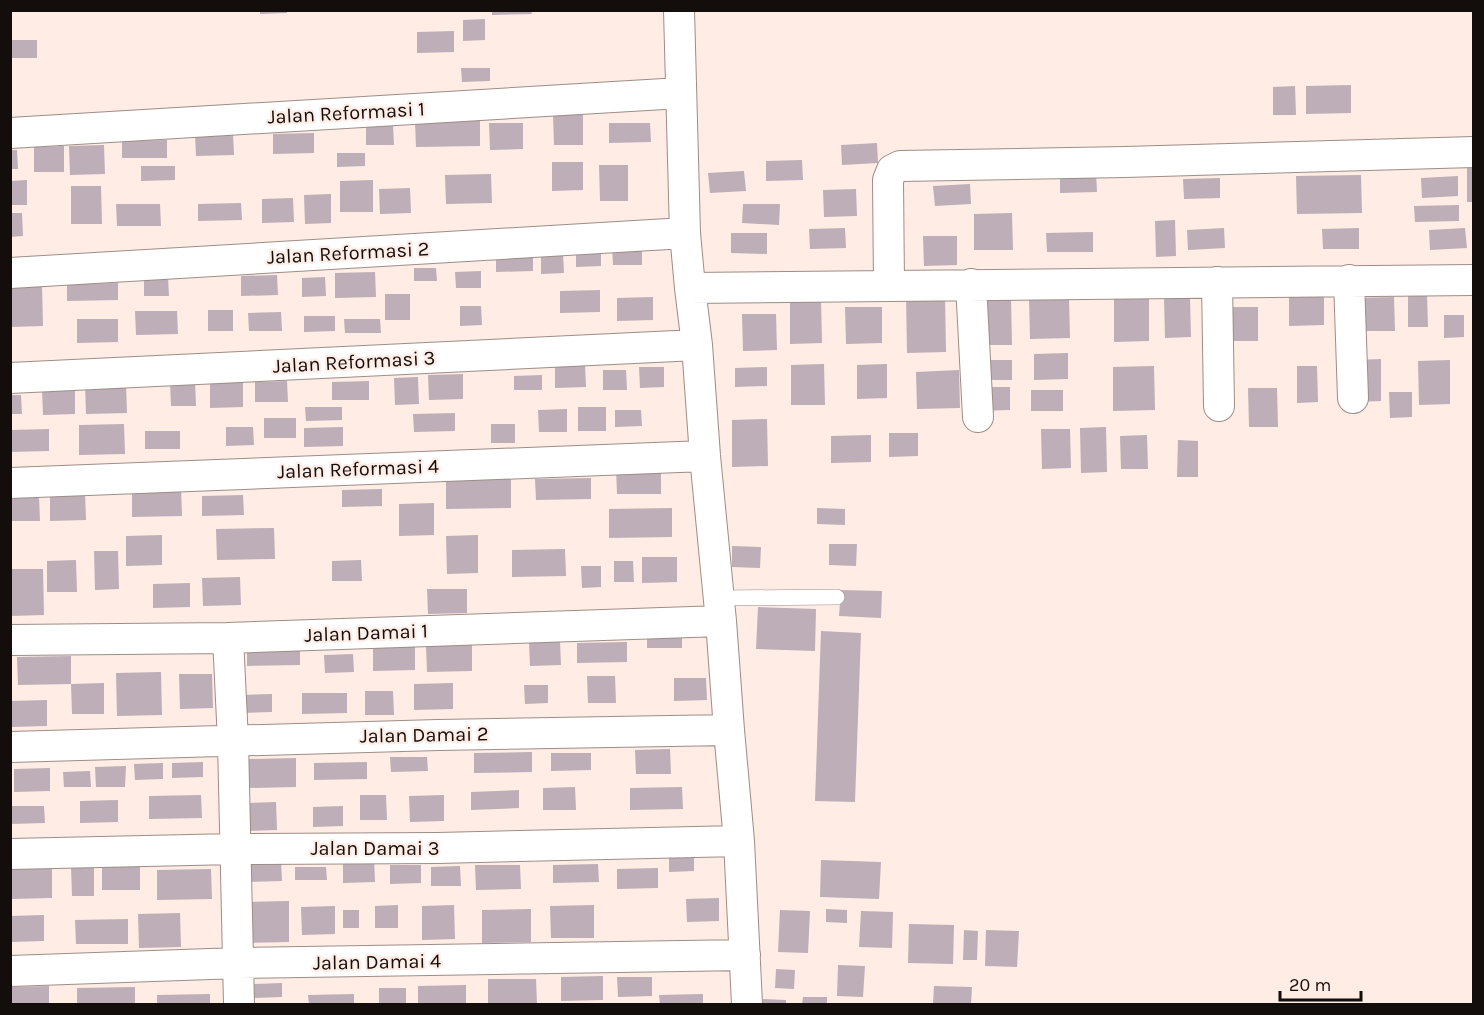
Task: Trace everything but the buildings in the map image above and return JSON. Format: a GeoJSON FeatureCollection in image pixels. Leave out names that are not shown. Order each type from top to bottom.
{"type":"FeatureCollection","features":[{"type":"Feature","properties":{"kind":"street"},"geometry":{"type":"LineString","coordinates":[[679,10],[686,233],[690,288],[698,345],[705,456],[739,841],[747,1005]]}},
{"type":"Feature","properties":{"kind":"street","name":"Jalan Reformasi 1"},"geometry":{"type":"LineString","coordinates":[[10,133],[681,93]]}},
{"type":"Feature","properties":{"kind":"street"},"geometry":{"type":"LineString","coordinates":[[889,285],[888,180],[892,170],[900,166],[1473,152]]}},
{"type":"Feature","properties":{"kind":"street","name":"Jalan Reformasi 2"},"geometry":{"type":"LineString","coordinates":[[10,273],[686,233]]}},
{"type":"Feature","properties":{"kind":"street"},"geometry":{"type":"LineString","coordinates":[[1348,280],[1353,398]]}},
{"type":"Feature","properties":{"kind":"street"},"geometry":{"type":"LineString","coordinates":[[690,288],[1473,280]]}},
{"type":"Feature","properties":{"kind":"street"},"geometry":{"type":"LineString","coordinates":[[1217,282],[1220,406]]}},
{"type":"Feature","properties":{"kind":"street"},"geometry":{"type":"LineString","coordinates":[[971,284],[978,417]]}},
{"type":"Feature","properties":{"kind":"street","name":"Jalan Reformasi 3"},"geometry":{"type":"LineString","coordinates":[[10,378],[698,345]]}},
{"type":"Feature","properties":{"kind":"street","name":"Jalan Reformasi 4"},"geometry":{"type":"LineString","coordinates":[[10,483],[705,456]]}},
{"type":"Feature","properties":{"kind":"street","name":"Jalan Damai 1"},"geometry":{"type":"LineString","coordinates":[[10,640],[228,638],[720,609]]}},
{"type":"Feature","properties":{"kind":"street"},"geometry":{"type":"LineString","coordinates":[[228,638],[239,1005]]}},
{"type":"Feature","properties":{"kind":"street","name":"Jalan Damai 2"},"geometry":{"type":"LineString","coordinates":[[10,747],[438,735],[729,730]]}},
{"type":"Feature","properties":{"kind":"street","name":"Jalan Damai 3"},"geometry":{"type":"LineString","coordinates":[[10,854],[739,841]]}},
{"type":"Feature","properties":{"kind":"street","name":"Jalan Damai 4"},"geometry":{"type":"LineString","coordinates":[[10,971],[238,963],[745,955]]}},
{"type":"Feature","properties":{"kind":"lane"},"geometry":{"type":"LineString","coordinates":[[720,609],[837,597]]}}]}
